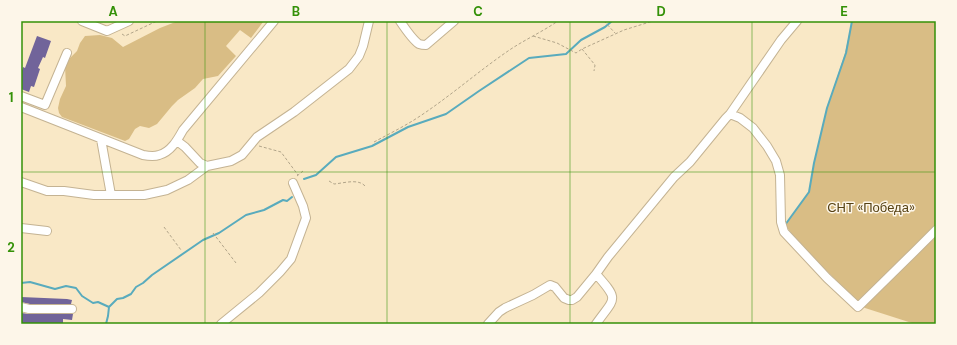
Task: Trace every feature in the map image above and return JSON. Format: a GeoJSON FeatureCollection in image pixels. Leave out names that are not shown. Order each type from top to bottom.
{"type":"FeatureCollection","features":[{"type":"Feature","properties":{"kind":"lane"},"geometry":{"type":"LineString","coordinates":[[82,21],[103,25],[107,31],[129,21]]}},
{"type":"Feature","properties":{"kind":"lane"},"geometry":{"type":"LineString","coordinates":[[21,107],[143,155],[159,155],[165,152],[177,141],[183,130],[274,21]]}},
{"type":"Feature","properties":{"kind":"lane"},"geometry":{"type":"LineString","coordinates":[[21,182],[47,191],[64,191],[94,195],[144,196],[167,190],[188,180],[207,166],[231,161],[248,150],[257,137],[294,112],[349,69],[359,56],[369,21]]}},
{"type":"Feature","properties":{"kind":"lane"},"geometry":{"type":"LineString","coordinates":[[400,21],[406,30],[421,45],[426,45],[454,21]]}},
{"type":"Feature","properties":{"kind":"lane"},"geometry":{"type":"LineString","coordinates":[[488,324],[505,308],[550,285],[555,287],[564,298],[572,300],[577,297],[674,177],[690,162],[730,114],[781,40],[796,21]]}},
{"type":"Feature","properties":{"kind":"lane"},"geometry":{"type":"LineString","coordinates":[[21,96],[45,105],[67,53]]}},
{"type":"Feature","properties":{"kind":"lane"},"geometry":{"type":"LineString","coordinates":[[730,114],[740,118],[753,128],[776,161],[780,175],[781,222],[784,232],[827,278],[858,307],[936,230]]}},
{"type":"Feature","properties":{"kind":"lane"},"geometry":{"type":"LineString","coordinates":[[101,139],[111,195]]}},
{"type":"Feature","properties":{"kind":"lane"},"geometry":{"type":"LineString","coordinates":[[177,141],[200,163],[207,166]]}},
{"type":"Feature","properties":{"kind":"lane"},"geometry":{"type":"LineString","coordinates":[[221,324],[259,294],[280,272],[290,258],[306,218],[303,206],[293,183]]}},
{"type":"Feature","properties":{"kind":"lane"},"geometry":{"type":"LineString","coordinates":[[21,228],[47,230]]}},
{"type":"Feature","properties":{"kind":"lane"},"geometry":{"type":"LineString","coordinates":[[596,274],[609,288],[613,299],[596,324]]}},
{"type":"Feature","properties":{"kind":"lane"},"geometry":{"type":"LineString","coordinates":[[21,307],[29,309],[72,308]]}},
{"type":"Feature","properties":{"kind":"path"},"geometry":{"type":"LineString","coordinates":[[113,28],[125,36],[157,21]]}},
{"type":"Feature","properties":{"kind":"path"},"geometry":{"type":"LineString","coordinates":[[374,142],[414,120],[508,51],[558,21]]}},
{"type":"Feature","properties":{"kind":"path"},"geometry":{"type":"LineString","coordinates":[[604,21],[616,33]]}},
{"type":"Feature","properties":{"kind":"path"},"geometry":{"type":"LineString","coordinates":[[533,35],[557,43],[576,53],[616,33],[653,21]]}},
{"type":"Feature","properties":{"kind":"path"},"geometry":{"type":"LineString","coordinates":[[582,49],[595,65],[594,71]]}},
{"type":"Feature","properties":{"kind":"path"},"geometry":{"type":"LineString","coordinates":[[252,144],[281,152],[298,175],[303,171]]}},
{"type":"Feature","properties":{"kind":"path"},"geometry":{"type":"LineString","coordinates":[[329,181],[334,184],[356,181],[363,183],[366,187]]}},
{"type":"Feature","properties":{"kind":"path"},"geometry":{"type":"LineString","coordinates":[[164,226],[181,250]]}},
{"type":"Feature","properties":{"kind":"path"},"geometry":{"type":"LineString","coordinates":[[213,232],[236,263]]}},
{"type":"Feature","properties":{"kind":"green space"},"geometry":{"type":"Polygon","coordinates":[[[178,21],[263,22],[251,38],[240,30],[226,46],[236,56],[218,76],[203,79],[195,88],[178,100],[157,124],[149,128],[140,126],[135,129],[129,139],[125,141],[62,117],[58,108],[66,86],[65,66],[77,51],[85,36],[100,35],[112,38],[123,47],[160,28],[178,21]]]}},
{"type":"Feature","properties":{"kind":"green space","name":"СНТ «Победа»"},"geometry":{"type":"Polygon","coordinates":[[[852,21],[936,21],[936,324],[915,324],[865,308],[802,247],[785,225],[809,192],[827,108],[845,53],[852,21]]]}},
{"type":"Feature","properties":{"kind":"building"},"geometry":{"type":"Polygon","coordinates":[[[37,36],[51,41],[45,58],[43,57],[38,68],[40,69],[34,87],[31,86],[29,92],[21,89],[21,74],[23,67],[25,68],[37,36]]]}},
{"type":"Feature","properties":{"kind":"building"},"geometry":{"type":"Polygon","coordinates":[[[21,297],[72,300],[71,304],[30,304],[21,302],[21,297]]]}},
{"type":"Feature","properties":{"kind":"building"},"geometry":{"type":"Polygon","coordinates":[[[21,313],[73,314],[72,320],[63,319],[63,324],[21,324],[21,313]]]}},
{"type":"Feature","properties":{"kind":"waterway"},"geometry":{"type":"LineString","coordinates":[[304,179],[316,175],[336,157],[372,146],[408,127],[446,114],[529,58],[566,54],[581,40],[605,27],[612,21]]}},
{"type":"Feature","properties":{"kind":"waterway"},"geometry":{"type":"LineString","coordinates":[[785,225],[809,192],[827,108],[846,53],[852,21]]}},
{"type":"Feature","properties":{"kind":"waterway"},"geometry":{"type":"LineString","coordinates":[[106,324],[109,307],[117,299],[131,294],[136,287],[203,240],[219,233],[246,215],[264,210],[283,200],[287,201],[292,197]]}},
{"type":"Feature","properties":{"kind":"waterway"},"geometry":{"type":"LineString","coordinates":[[21,283],[30,282],[55,289],[66,286],[76,288],[82,296],[93,303],[98,302],[109,307]]}}]}
